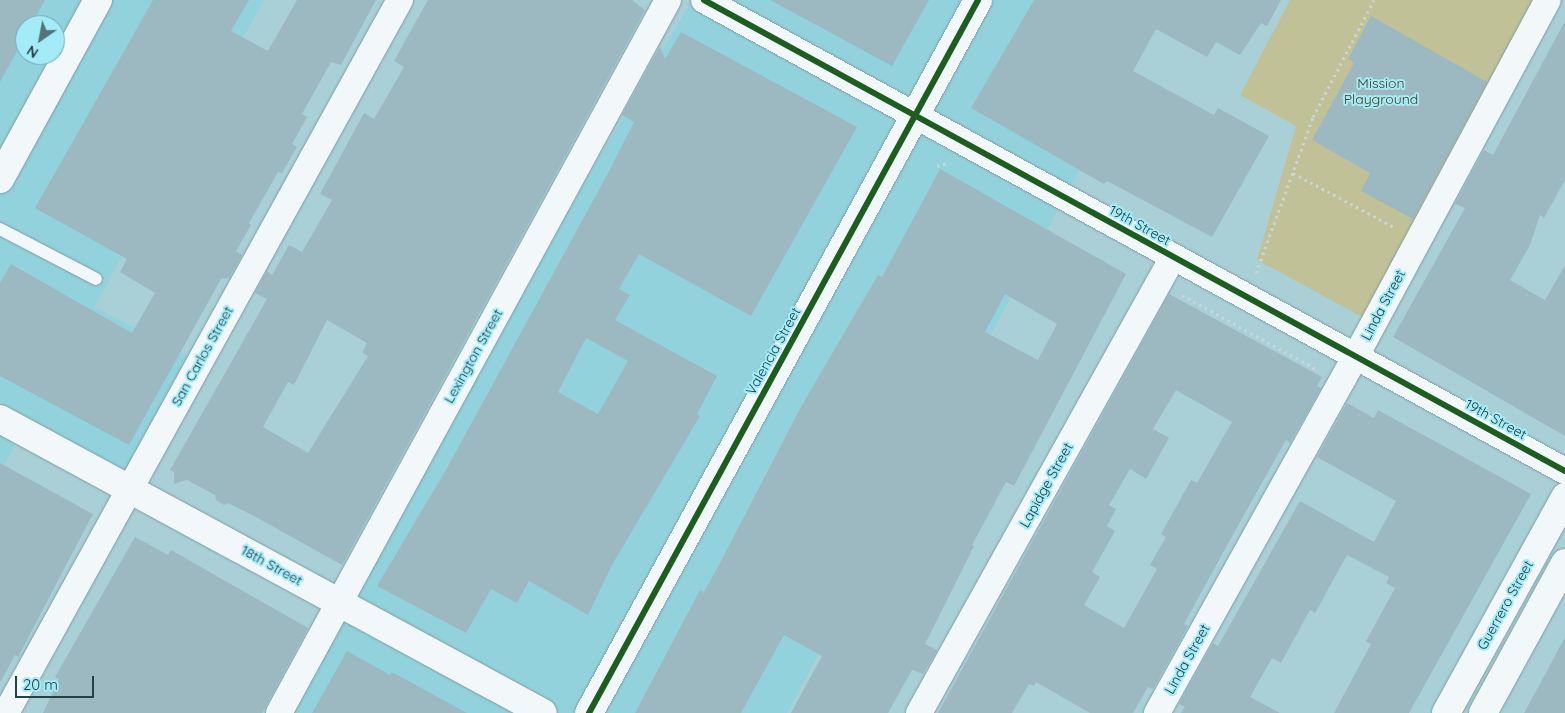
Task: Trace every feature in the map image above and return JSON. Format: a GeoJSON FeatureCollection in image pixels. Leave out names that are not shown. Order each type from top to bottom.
{"type":"FeatureCollection","features":[{"type":"Feature","properties":{"kind":"street"},"geometry":{"type":"LineString","coordinates":[[0,179],[98,0]]}},
{"type":"Feature","properties":{"kind":"street","name":"San Carlos Street"},"geometry":{"type":"LineString","coordinates":[[6,713],[129,487],[400,0]]}},
{"type":"Feature","properties":{"kind":"street","name":"Lexington Street"},"geometry":{"type":"LineString","coordinates":[[279,713],[668,0]]}},
{"type":"Feature","properties":{"kind":"street","name":"19th Street"},"geometry":{"type":"LineString","coordinates":[[704,0],[1565,471]]}},
{"type":"Feature","properties":{"kind":"street","name":"Valencia Street"},"geometry":{"type":"LineString","coordinates":[[589,713],[978,0]]}},
{"type":"Feature","properties":{"kind":"street","name":"Linda Street"},"geometry":{"type":"LineString","coordinates":[[1157,713],[1356,356],[1548,0]]}},
{"type":"Feature","properties":{"kind":"street","name":"Lapidge Street"},"geometry":{"type":"LineString","coordinates":[[919,713],[1173,257]]}},
{"type":"Feature","properties":{"kind":"street","name":"18th Street"},"geometry":{"type":"LineString","coordinates":[[0,419],[129,487],[543,713]]}},
{"type":"Feature","properties":{"kind":"street","name":"Guerrero Street"},"geometry":{"type":"LineString","coordinates":[[1446,713],[1565,497]]}},
{"type":"Feature","properties":{"kind":"street"},"geometry":{"type":"LineString","coordinates":[[1483,713],[1565,563]]}},
{"type":"Feature","properties":{"kind":"lane"},"geometry":{"type":"LineString","coordinates":[[0,229],[96,279]]}},
{"type":"Feature","properties":{"kind":"path"},"geometry":{"type":"LineString","coordinates":[[1248,297],[1313,117],[1374,0]]}},
{"type":"Feature","properties":{"kind":"path"},"geometry":{"type":"LineString","coordinates":[[1293,173],[1419,240]]}},
{"type":"Feature","properties":{"kind":"path"},"geometry":{"type":"LineString","coordinates":[[1159,282],[1328,375]]}},
{"type":"Feature","properties":{"kind":"shaded area"},"geometry":{"type":"Polygon","coordinates":[[[0,0],[264,0],[94,307],[188,356],[124,475],[27,422],[0,473],[0,0]]]}},
{"type":"Feature","properties":{"kind":"shaded area"},"geometry":{"type":"Polygon","coordinates":[[[692,0],[1171,0],[787,713],[279,713],[339,602],[692,0]]]}},
{"type":"Feature","properties":{"kind":"green space","name":"Mission Playground"},"geometry":{"type":"Polygon","coordinates":[[[1290,0],[1533,0],[1364,318],[1257,260],[1296,126],[1240,95],[1290,0]]]}},
{"type":"Feature","properties":{"kind":"building"},"geometry":{"type":"Polygon","coordinates":[[[0,0],[45,0],[37,15],[15,15],[15,55],[0,82],[0,0]]]}},
{"type":"Feature","properties":{"kind":"building"},"geometry":{"type":"Polygon","coordinates":[[[153,0],[249,0],[231,31],[268,51],[297,0],[376,0],[341,65],[331,62],[302,114],[307,117],[292,144],[297,147],[282,173],[278,172],[249,223],[251,225],[236,251],[242,255],[229,278],[221,279],[129,445],[0,376],[0,283],[11,264],[132,333],[155,293],[120,272],[127,259],[35,208],[153,0]]]}},
{"type":"Feature","properties":{"kind":"building"},"geometry":{"type":"Polygon","coordinates":[[[428,0],[632,0],[645,10],[342,565],[256,517],[228,503],[224,505],[216,500],[215,495],[187,480],[174,484],[174,472],[170,470],[267,299],[255,293],[267,271],[272,275],[289,245],[302,252],[332,200],[320,194],[364,113],[374,119],[404,67],[394,61],[428,0]],[[327,320],[294,385],[288,382],[263,427],[308,453],[368,356],[362,353],[367,343],[327,320]]]}},
{"type":"Feature","properties":{"kind":"building"},"geometry":{"type":"Polygon","coordinates":[[[770,0],[929,0],[892,66],[770,0]]]}},
{"type":"Feature","properties":{"kind":"building"},"geometry":{"type":"Polygon","coordinates":[[[1034,0],[1281,0],[1267,26],[1261,23],[1240,55],[1216,42],[1207,57],[1156,29],[1133,71],[1214,115],[1218,108],[1269,136],[1212,237],[1107,181],[1104,184],[971,108],[1034,0]]]}},
{"type":"Feature","properties":{"kind":"building"},"geometry":{"type":"Polygon","coordinates":[[[1371,16],[1487,82],[1413,219],[1361,191],[1370,173],[1312,140],[1354,63],[1348,59],[1371,16]]]}},
{"type":"Feature","properties":{"kind":"building"},"geometry":{"type":"Polygon","coordinates":[[[1565,21],[1565,180],[1544,218],[1540,215],[1530,245],[1510,280],[1545,300],[1565,265],[1565,436],[1393,337],[1465,208],[1455,204],[1484,150],[1493,155],[1565,21]]]}},
{"type":"Feature","properties":{"kind":"building"},"geometry":{"type":"Polygon","coordinates":[[[681,32],[857,127],[751,316],[639,254],[619,289],[630,295],[615,320],[717,376],[697,414],[700,416],[612,565],[588,615],[529,581],[517,603],[491,589],[466,633],[377,586],[447,468],[607,175],[634,122],[622,115],[660,47],[665,59],[681,32]],[[586,338],[558,392],[598,414],[628,361],[586,338]]]}},
{"type":"Feature","properties":{"kind":"building"},"geometry":{"type":"Polygon","coordinates":[[[940,169],[1126,274],[1014,486],[1006,482],[972,545],[974,546],[925,644],[937,650],[923,674],[912,670],[888,713],[791,713],[822,656],[784,635],[741,713],[635,713],[700,590],[704,592],[720,563],[802,405],[878,275],[882,277],[940,169]],[[1005,294],[985,332],[1038,360],[1057,324],[1005,294]]]}},
{"type":"Feature","properties":{"kind":"building"},"geometry":{"type":"Polygon","coordinates":[[[1169,294],[1322,377],[1317,386],[1321,388],[1290,443],[1286,440],[1230,540],[1184,624],[1188,626],[1153,689],[1148,687],[1133,713],[1090,713],[1036,682],[1034,686],[1029,684],[1012,713],[938,713],[1169,294]],[[1176,390],[1153,429],[1169,438],[1146,479],[1130,469],[1109,505],[1116,509],[1107,526],[1115,531],[1092,572],[1100,577],[1084,605],[1124,628],[1157,569],[1150,565],[1166,537],[1161,534],[1191,480],[1197,483],[1232,422],[1176,390]]]}},
{"type":"Feature","properties":{"kind":"building"},"geometry":{"type":"Polygon","coordinates":[[[1347,403],[1374,418],[1378,410],[1531,494],[1409,713],[1334,713],[1371,644],[1366,641],[1395,588],[1386,583],[1389,577],[1347,555],[1315,613],[1310,610],[1281,663],[1272,658],[1250,697],[1280,713],[1181,713],[1185,707],[1179,704],[1213,643],[1218,646],[1300,501],[1374,542],[1396,501],[1317,457],[1347,403]]]}},
{"type":"Feature","properties":{"kind":"building"},"geometry":{"type":"Polygon","coordinates":[[[0,463],[93,514],[18,657],[15,655],[0,683],[0,463]]]}},
{"type":"Feature","properties":{"kind":"building"},"geometry":{"type":"Polygon","coordinates":[[[135,537],[168,555],[171,550],[308,628],[262,713],[43,713],[59,679],[55,677],[135,537]]]}},
{"type":"Feature","properties":{"kind":"building"},"geometry":{"type":"Polygon","coordinates":[[[1565,637],[1565,713],[1524,713],[1541,682],[1565,637]]]}},
{"type":"Feature","properties":{"kind":"building"},"geometry":{"type":"Polygon","coordinates":[[[347,651],[390,675],[392,672],[467,713],[312,713],[347,651]]]}},
{"type":"Feature","properties":{"kind":"cycle path"},"geometry":{"type":"LineString","coordinates":[[704,0],[1565,471]]}},
{"type":"Feature","properties":{"kind":"cycle path"},"geometry":{"type":"LineString","coordinates":[[589,713],[978,0]]}}]}
